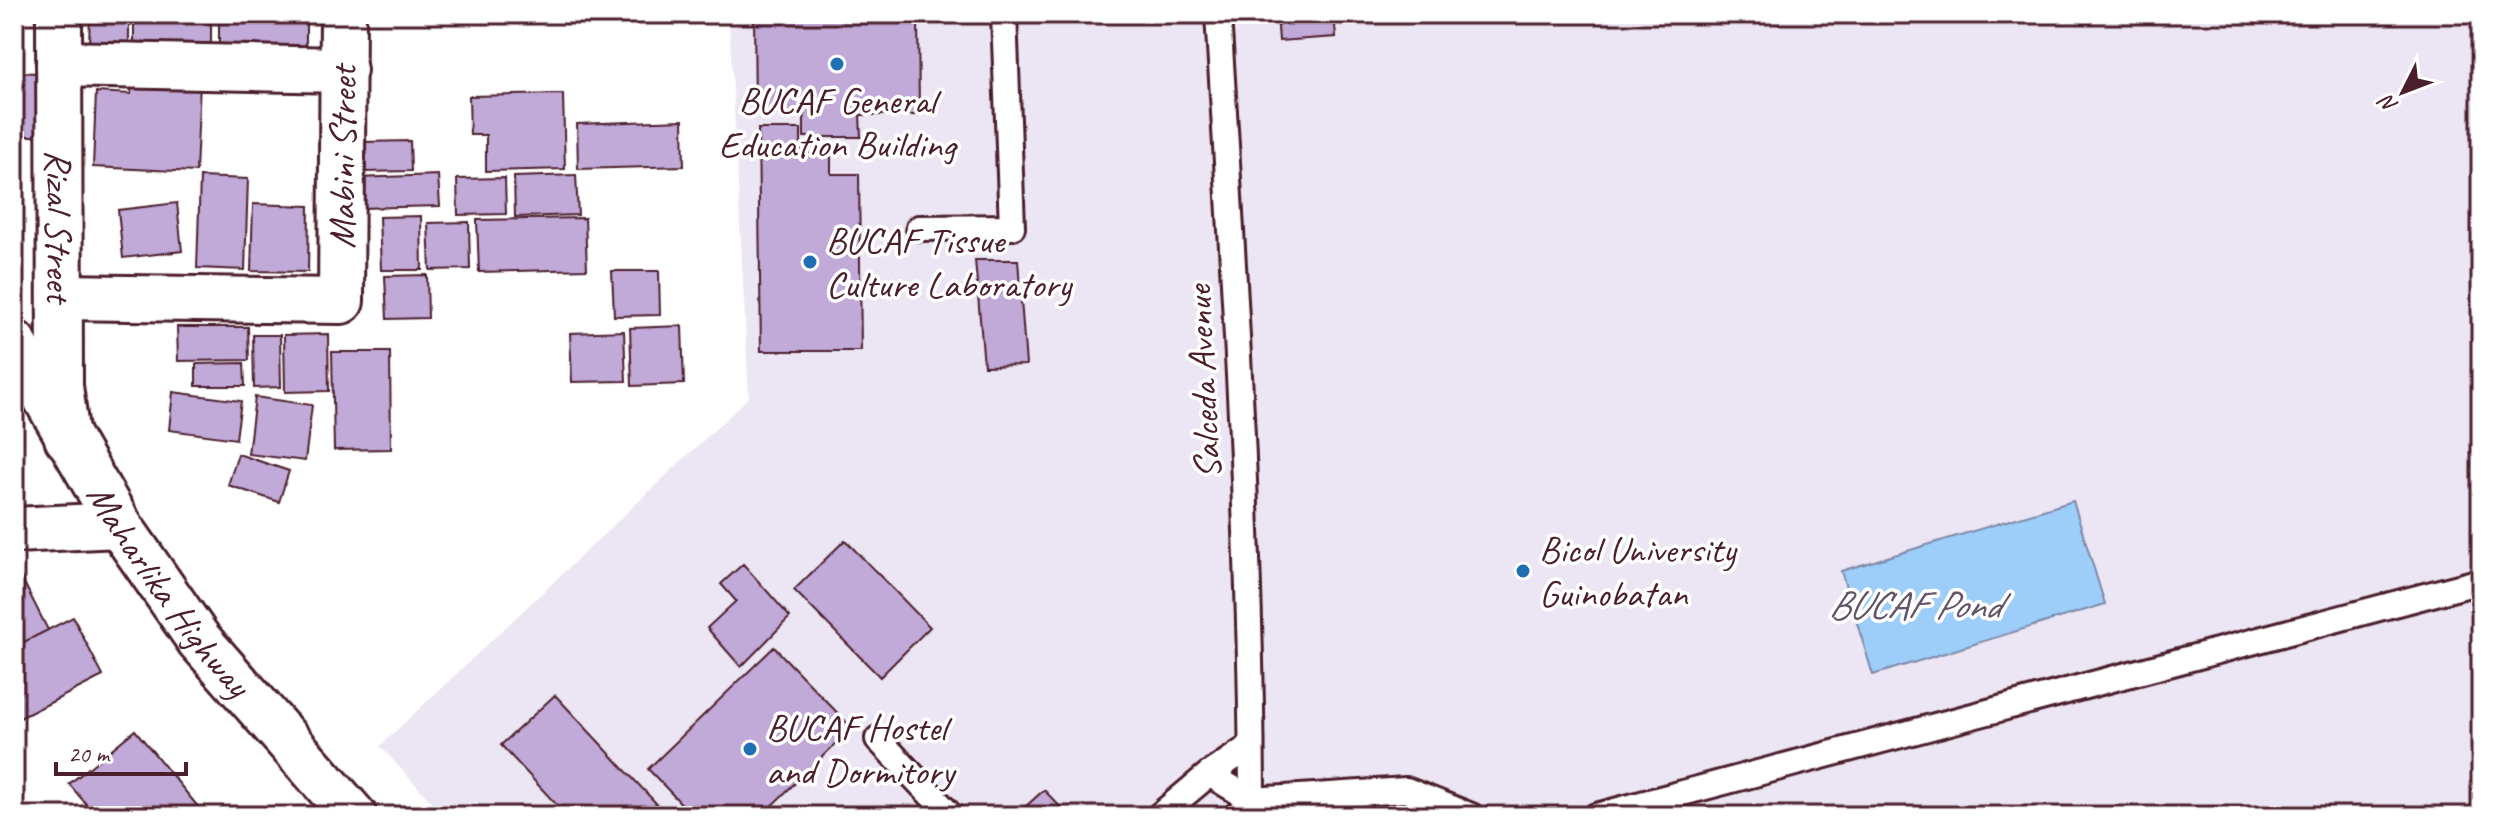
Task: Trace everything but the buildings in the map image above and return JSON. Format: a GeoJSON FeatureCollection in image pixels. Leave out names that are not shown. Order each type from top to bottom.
{"type":"FeatureCollection","features":[{"type":"Feature","properties":{"kind":"main road","name":"Rizal Street"},"geometry":{"type":"LineString","coordinates":[[59,14],[60,386],[67,438]]}},
{"type":"Feature","properties":{"kind":"main road","name":"Mabini Street"},"geometry":{"type":"LineString","coordinates":[[61,297],[341,301],[343,14]]}},
{"type":"Feature","properties":{"kind":"main road"},"geometry":{"type":"LineString","coordinates":[[59,64],[344,70]]}},
{"type":"Feature","properties":{"kind":"main road","name":"Maharlika Highway"},"geometry":{"type":"LineString","coordinates":[[14,343],[119,525],[199,640],[354,816]]}},
{"type":"Feature","properties":{"kind":"main road"},"geometry":{"type":"LineString","coordinates":[[14,530],[119,525]]}},
{"type":"Feature","properties":{"kind":"lane"},"geometry":{"type":"LineString","coordinates":[[919,228],[1012,227],[1004,14]]}},
{"type":"Feature","properties":{"kind":"lane","name":"Salceda Avenue"},"geometry":{"type":"LineString","coordinates":[[1218,14],[1245,481],[1251,746],[1244,808]]}},
{"type":"Feature","properties":{"kind":"lane"},"geometry":{"type":"LineString","coordinates":[[1596,816],[2481,581]]}},
{"type":"Feature","properties":{"kind":"lane"},"geometry":{"type":"LineString","coordinates":[[878,739],[951,816]]}},
{"type":"Feature","properties":{"kind":"lane"},"geometry":{"type":"LineString","coordinates":[[1159,816],[1209,774],[1251,746]]}},
{"type":"Feature","properties":{"kind":"lane"},"geometry":{"type":"LineString","coordinates":[[1209,774],[1244,808],[1406,790],[1471,816]]}},
{"type":"Feature","properties":{"kind":"shaded area","name":"Bicol University Guinobatan"},"geometry":{"type":"Polygon","coordinates":[[[729,14],[2481,14],[2481,816],[444,816],[380,746],[749,397],[729,14]]]}},
{"type":"Feature","properties":{"kind":"water","name":"BUCAF Pond"},"geometry":{"type":"Polygon","coordinates":[[[2073,501],[2105,604],[1873,675],[1841,571],[2073,501]]]}},
{"type":"Feature","properties":{"kind":"place","name":"BUCAF General Education Building"},"geometry":{"type":"Point","coordinates":[837,64]}},
{"type":"Feature","properties":{"kind":"place","name":"BUCAF Tissue Culture Laboratory"},"geometry":{"type":"Point","coordinates":[810,262]}},
{"type":"Feature","properties":{"kind":"place","name":"Bicol University Guinobatan"},"geometry":{"type":"Point","coordinates":[1523,571]}},
{"type":"Feature","properties":{"kind":"place","name":"BUCAF Hostel and Dormitory"},"geometry":{"type":"Point","coordinates":[750,749]}}]}
